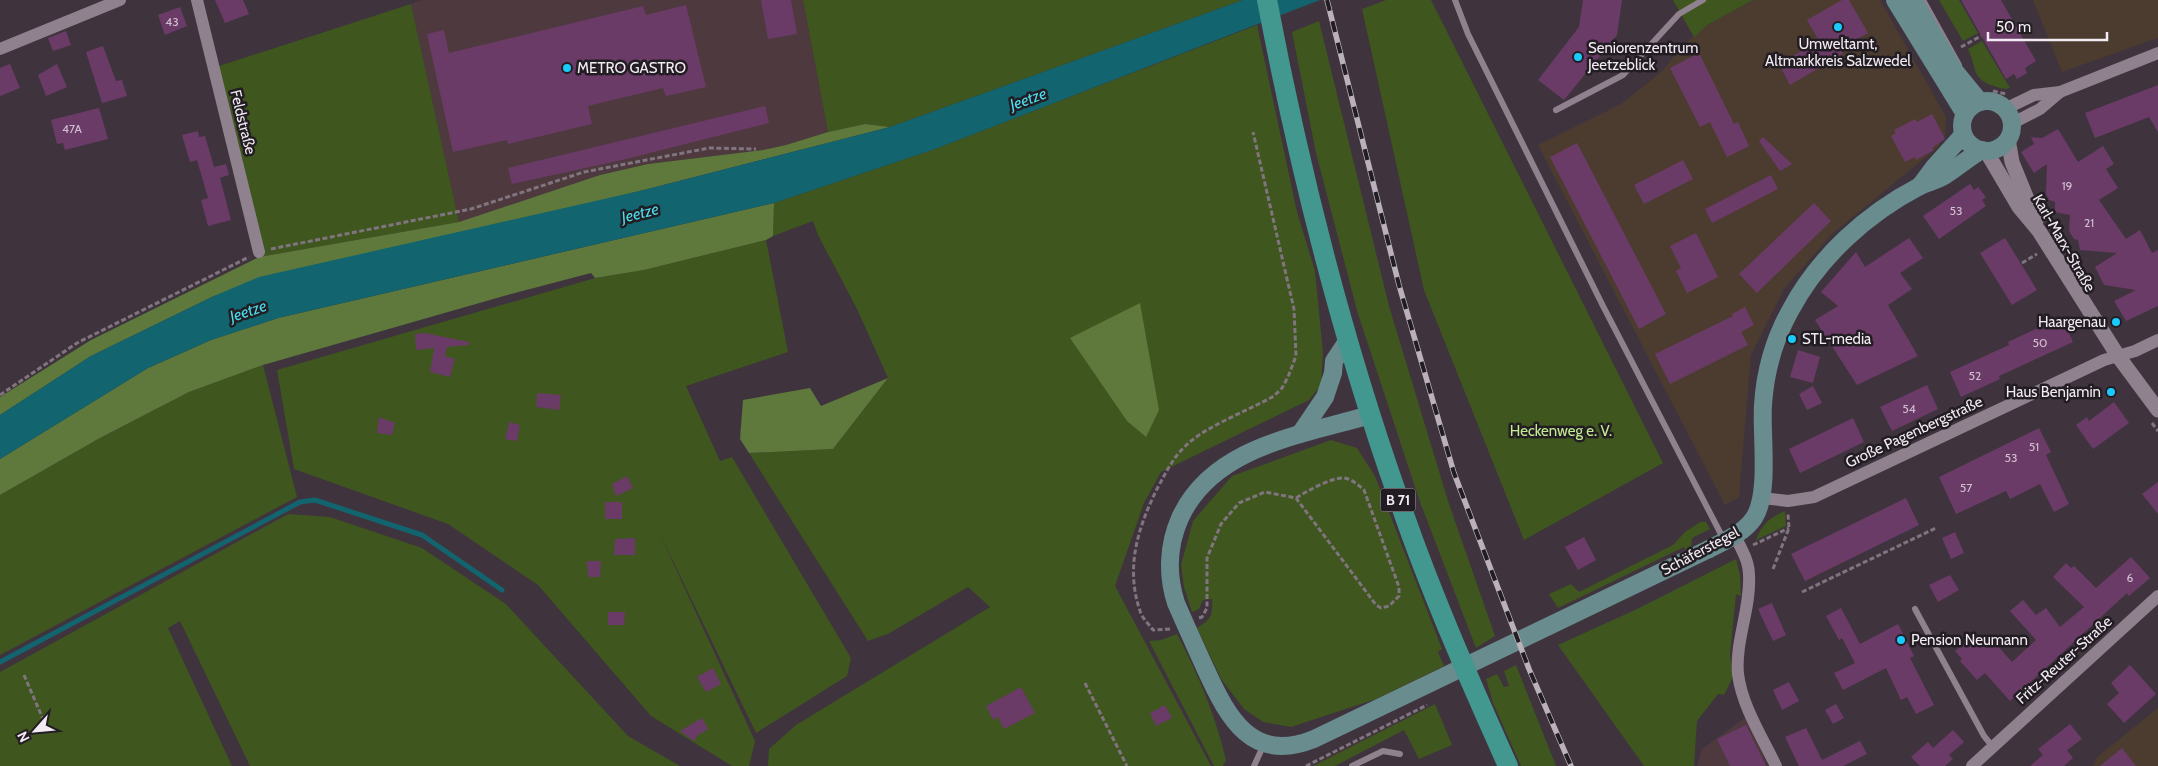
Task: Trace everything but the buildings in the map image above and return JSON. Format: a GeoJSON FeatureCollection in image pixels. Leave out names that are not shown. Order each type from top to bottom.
{"type":"FeatureCollection","features":[{"type":"Feature","properties":{"kind":"main road","name":"B 71"},"geometry":{"type":"LineString","coordinates":[[1267,0],[1313,206],[1370,415],[1399,502],[1455,645],[1508,766]]}},
{"type":"Feature","properties":{"kind":"main road"},"geometry":{"type":"LineString","coordinates":[[1895,0],[1964,114]]}},
{"type":"Feature","properties":{"kind":"main road"},"geometry":{"type":"LineString","coordinates":[[1913,0],[1953,69],[2009,117],[2000,146],[1984,150],[1969,143],[1963,135],[1962,124],[1964,114],[1981,94]]}},
{"type":"Feature","properties":{"kind":"main road","name":"Schäferstegel"},"geometry":{"type":"LineString","coordinates":[[1920,186],[1963,135]]}},
{"type":"Feature","properties":{"kind":"main road","name":"Schäferstegel"},"geometry":{"type":"LineString","coordinates":[[1264,743],[1302,744],[1369,715],[1730,538],[1754,518],[1762,498],[1765,388],[1775,346],[1790,310],[1811,277],[1833,250],[1862,224],[1920,186],[1944,176],[1984,150]]}},
{"type":"Feature","properties":{"kind":"main road"},"geometry":{"type":"LineString","coordinates":[[1300,434],[1325,397],[1330,384],[1334,361],[1348,340]]}},
{"type":"Feature","properties":{"kind":"main road"},"geometry":{"type":"LineString","coordinates":[[1264,743],[1244,733],[1232,720],[1219,697],[1185,624],[1171,588],[1172,543],[1184,510],[1202,484],[1228,463],[1300,434],[1370,415]]}},
{"type":"Feature","properties":{"kind":"street"},"geometry":{"type":"LineString","coordinates":[[0,49],[120,0]]}},
{"type":"Feature","properties":{"kind":"street","name":"Feldstraße"},"geometry":{"type":"LineString","coordinates":[[197,0],[259,252]]}},
{"type":"Feature","properties":{"kind":"street"},"geometry":{"type":"LineString","coordinates":[[2009,117],[2040,109],[2060,92],[2158,53]]}},
{"type":"Feature","properties":{"kind":"street","name":"Karl-Marx-Straße"},"geometry":{"type":"LineString","coordinates":[[2009,117],[2012,162],[2040,232]]}},
{"type":"Feature","properties":{"kind":"street","name":"Karl-Marx-Straße"},"geometry":{"type":"LineString","coordinates":[[1984,150],[2020,207],[2040,232],[2118,356],[2158,410]]}},
{"type":"Feature","properties":{"kind":"street","name":"Große Pagenbergstraße"},"geometry":{"type":"LineString","coordinates":[[1762,498],[1788,501],[1814,497],[2104,360],[2135,351],[2158,340]]}},
{"type":"Feature","properties":{"kind":"street"},"geometry":{"type":"LineString","coordinates":[[1730,538],[1745,557],[1750,576],[1738,657],[1740,685],[1744,700],[1776,766]]}},
{"type":"Feature","properties":{"kind":"street","name":"Fritz-Reuter-Straße"},"geometry":{"type":"LineString","coordinates":[[1972,766],[2158,596]]}},
{"type":"Feature","properties":{"kind":"lane"},"geometry":{"type":"LineString","coordinates":[[1455,0],[1468,34],[1603,306],[1730,538]]}},
{"type":"Feature","properties":{"kind":"lane"},"geometry":{"type":"LineString","coordinates":[[1556,110],[1623,75],[1679,14],[1703,0]]}},
{"type":"Feature","properties":{"kind":"lane"},"geometry":{"type":"LineString","coordinates":[[1923,0],[1956,57],[1981,94]]}},
{"type":"Feature","properties":{"kind":"lane"},"geometry":{"type":"LineString","coordinates":[[1915,609],[1984,736],[1993,747]]}},
{"type":"Feature","properties":{"kind":"lane"},"geometry":{"type":"LineString","coordinates":[[1254,766],[1264,743]]}},
{"type":"Feature","properties":{"kind":"lane"},"geometry":{"type":"LineString","coordinates":[[1352,766],[1383,751],[1400,754]]}},
{"type":"Feature","properties":{"kind":"path"},"geometry":{"type":"LineString","coordinates":[[1961,48],[1981,36]]}},
{"type":"Feature","properties":{"kind":"path"},"geometry":{"type":"LineString","coordinates":[[1956,40],[1963,54]]}},
{"type":"Feature","properties":{"kind":"path"},"geometry":{"type":"LineString","coordinates":[[1981,94],[2009,117]]}},
{"type":"Feature","properties":{"kind":"path"},"geometry":{"type":"LineString","coordinates":[[1253,132],[1294,309],[1296,356],[1285,383],[1274,396],[1211,428],[1192,440],[1174,456],[1142,519],[1135,552],[1133,583],[1140,613],[1153,630],[1166,630],[1202,616],[1208,608],[1207,558],[1221,524],[1239,503],[1265,492],[1296,498],[1376,605],[1381,608],[1390,606],[1399,596],[1399,587],[1364,490],[1355,482],[1343,478],[1310,488],[1296,498]]}},
{"type":"Feature","properties":{"kind":"path"},"geometry":{"type":"LineString","coordinates":[[0,395],[77,344],[259,252],[470,209],[584,172],[709,148],[756,149]]}},
{"type":"Feature","properties":{"kind":"path"},"geometry":{"type":"LineString","coordinates":[[2022,263],[2037,253]]}},
{"type":"Feature","properties":{"kind":"path"},"geometry":{"type":"LineString","coordinates":[[1773,569],[1789,528],[1788,510]]}},
{"type":"Feature","properties":{"kind":"path","name":"Schäferstegel"},"geometry":{"type":"LineString","coordinates":[[1753,544],[1789,528]]}},
{"type":"Feature","properties":{"kind":"path"},"geometry":{"type":"LineString","coordinates":[[1802,592],[1936,528]]}},
{"type":"Feature","properties":{"kind":"path"},"geometry":{"type":"LineString","coordinates":[[24,675],[46,726]]}},
{"type":"Feature","properties":{"kind":"path"},"geometry":{"type":"LineString","coordinates":[[1085,684],[1127,766]]}},
{"type":"Feature","properties":{"kind":"path"},"geometry":{"type":"LineString","coordinates":[[1306,766],[1332,753]]}},
{"type":"Feature","properties":{"kind":"shaded area"},"geometry":{"type":"Polygon","coordinates":[[[422,0],[803,0],[828,132],[763,150],[648,164],[600,175],[459,222],[411,4],[422,0]]]}},
{"type":"Feature","properties":{"kind":"shaded area"},"geometry":{"type":"Polygon","coordinates":[[[1753,0],[1880,0],[1946,117],[1945,136],[1937,148],[1832,234],[1784,289],[1751,355],[1739,497],[1725,505],[1538,145],[1621,104],[1660,73],[1688,41],[1707,25],[1753,0]]]}},
{"type":"Feature","properties":{"kind":"shaded area"},"geometry":{"type":"Polygon","coordinates":[[[2033,0],[2158,0],[2158,38],[2062,72],[2033,0]]]}},
{"type":"Feature","properties":{"kind":"shaded area"},"geometry":{"type":"Polygon","coordinates":[[[2158,708],[2158,766],[2093,766],[2097,757],[2158,708]]]}},
{"type":"Feature","properties":{"kind":"shaded area"},"geometry":{"type":"Polygon","coordinates":[[[1746,717],[1768,766],[1697,766],[1702,749],[1746,717]]]}},
{"type":"Feature","properties":{"kind":"green space"},"geometry":{"type":"Polygon","coordinates":[[[803,0],[1243,0],[890,127],[865,124],[828,132],[803,0]]]}},
{"type":"Feature","properties":{"kind":"green space","name":"Heckenweg e. V."},"geometry":{"type":"Polygon","coordinates":[[[1386,0],[1431,0],[1663,463],[1524,540],[1424,290],[1362,9],[1386,0]]]}},
{"type":"Feature","properties":{"kind":"green space"},"geometry":{"type":"Polygon","coordinates":[[[1673,0],[1753,0],[1707,25],[1694,37],[1673,0]]]}},
{"type":"Feature","properties":{"kind":"green space"},"geometry":{"type":"Polygon","coordinates":[[[1939,0],[1959,0],[1978,33],[1963,41],[1939,0]]]}},
{"type":"Feature","properties":{"kind":"green space"},"geometry":{"type":"Polygon","coordinates":[[[411,4],[459,222],[259,257],[219,66],[411,4]]]}},
{"type":"Feature","properties":{"kind":"green space"},"geometry":{"type":"Polygon","coordinates":[[[1319,21],[1389,306],[1448,501],[1495,636],[1476,648],[1420,502],[1358,314],[1316,153],[1292,32],[1319,21]]]}},
{"type":"Feature","properties":{"kind":"green space"},"geometry":{"type":"Polygon","coordinates":[[[1257,25],[1297,212],[1315,271],[1323,353],[1321,385],[1309,400],[1161,472],[1144,503],[1115,586],[1211,766],[768,766],[769,749],[796,725],[990,607],[968,587],[888,634],[868,641],[749,453],[833,449],[888,378],[857,309],[818,235],[813,221],[773,236],[774,203],[935,149],[1257,25]]]}},
{"type":"Feature","properties":{"kind":"green space"},"geometry":{"type":"Polygon","coordinates":[[[1982,41],[2010,88],[2004,89],[1994,86],[1981,80],[1978,76],[1968,49],[1982,41]]]}},
{"type":"Feature","properties":{"kind":"green space"},"geometry":{"type":"Polygon","coordinates":[[[865,124],[890,127],[214,296],[91,356],[0,415],[0,397],[91,340],[259,257],[459,222],[600,175],[648,164],[763,150],[865,124]]]}},
{"type":"Feature","properties":{"kind":"green space"},"geometry":{"type":"Polygon","coordinates":[[[774,203],[773,236],[766,240],[644,270],[595,278],[591,273],[263,365],[189,392],[100,438],[0,495],[0,459],[148,368],[211,340],[278,318],[774,203]]]}},
{"type":"Feature","properties":{"kind":"green space"},"geometry":{"type":"Polygon","coordinates":[[[766,240],[788,352],[686,386],[720,461],[732,457],[851,658],[847,676],[756,733],[658,530],[755,741],[749,766],[732,766],[651,716],[538,585],[448,524],[294,469],[277,370],[595,278],[644,270],[766,240]]]}},
{"type":"Feature","properties":{"kind":"green space"},"geometry":{"type":"Polygon","coordinates":[[[1140,303],[1159,410],[1146,437],[1127,421],[1070,338],[1140,303]]]}},
{"type":"Feature","properties":{"kind":"green space"},"geometry":{"type":"Polygon","coordinates":[[[263,365],[297,497],[0,655],[0,495],[100,438],[189,392],[263,365]]]}},
{"type":"Feature","properties":{"kind":"green space"},"geometry":{"type":"Polygon","coordinates":[[[888,378],[833,449],[749,453],[740,439],[743,400],[810,388],[821,406],[888,378]]]}},
{"type":"Feature","properties":{"kind":"green space"},"geometry":{"type":"Polygon","coordinates":[[[1331,440],[1357,448],[1375,476],[1442,649],[1438,652],[1444,666],[1376,699],[1291,727],[1263,722],[1244,709],[1221,679],[1197,628],[1210,616],[1212,599],[1203,600],[1199,609],[1192,612],[1184,587],[1181,565],[1193,521],[1232,476],[1331,440]]]}},
{"type":"Feature","properties":{"kind":"green space"},"geometry":{"type":"Polygon","coordinates":[[[1785,511],[1786,526],[1756,540],[1767,522],[1785,511]]]}},
{"type":"Feature","properties":{"kind":"green space"},"geometry":{"type":"Polygon","coordinates":[[[288,514],[330,517],[422,548],[506,604],[628,736],[680,766],[250,766],[180,621],[168,628],[232,766],[0,766],[0,672],[288,514]]]}},
{"type":"Feature","properties":{"kind":"green space"},"geometry":{"type":"Polygon","coordinates":[[[1700,522],[1706,522],[1710,529],[1692,538],[1691,548],[1686,551],[1684,547],[1558,608],[1549,594],[1571,584],[1579,592],[1673,545],[1685,532],[1700,522]]]}},
{"type":"Feature","properties":{"kind":"green space"},"geometry":{"type":"Polygon","coordinates":[[[1736,559],[1740,575],[1741,596],[1736,594],[1730,655],[1733,677],[1724,695],[1718,694],[1697,721],[1694,766],[1644,766],[1558,645],[1637,609],[1736,559]]]}},
{"type":"Feature","properties":{"kind":"green space"},"geometry":{"type":"Polygon","coordinates":[[[1177,634],[1199,680],[1211,711],[1226,760],[1223,766],[1214,766],[1149,641],[1161,640],[1177,634]]]}},
{"type":"Feature","properties":{"kind":"green space"},"geometry":{"type":"Polygon","coordinates":[[[1516,665],[1556,766],[1521,766],[1493,703],[1486,679],[1497,674],[1504,687],[1509,686],[1504,671],[1516,665]]]}},
{"type":"Feature","properties":{"kind":"green space"},"geometry":{"type":"Polygon","coordinates":[[[1435,704],[1452,745],[1419,759],[1404,730],[1335,766],[1313,766],[1435,704]]]}},
{"type":"Feature","properties":{"kind":"water","name":"Jeetze"},"geometry":{"type":"Polygon","coordinates":[[[1243,0],[1320,0],[935,149],[774,203],[278,318],[211,340],[148,368],[0,459],[0,415],[91,356],[214,296],[259,277],[644,190],[890,127],[1243,0]]]}},
{"type":"Feature","properties":{"kind":"waterway"},"geometry":{"type":"LineString","coordinates":[[0,662],[300,502],[315,500],[422,535],[502,590]]}},
{"type":"Feature","properties":{"kind":"railway"},"geometry":{"type":"LineString","coordinates":[[1327,0],[1399,285],[1454,473],[1529,669],[1571,766]]}},
{"type":"Feature","properties":{"kind":"place","name":"Umweltamt, Altmarkkreis Salzwedel"},"geometry":{"type":"Point","coordinates":[1838,27]}},
{"type":"Feature","properties":{"kind":"place","name":"Seniorenzentrum Jeetzeblick"},"geometry":{"type":"Point","coordinates":[1578,57]}},
{"type":"Feature","properties":{"kind":"place","name":"METRO GASTRO"},"geometry":{"type":"Point","coordinates":[567,68]}},
{"type":"Feature","properties":{"kind":"place","name":"Haargenau"},"geometry":{"type":"Point","coordinates":[2116,322]}},
{"type":"Feature","properties":{"kind":"place","name":"STL-media"},"geometry":{"type":"Point","coordinates":[1792,339]}},
{"type":"Feature","properties":{"kind":"place","name":"Haus Benjamin"},"geometry":{"type":"Point","coordinates":[2111,392]}},
{"type":"Feature","properties":{"kind":"place","name":"Pension Neumann"},"geometry":{"type":"Point","coordinates":[1901,640]}}]}
